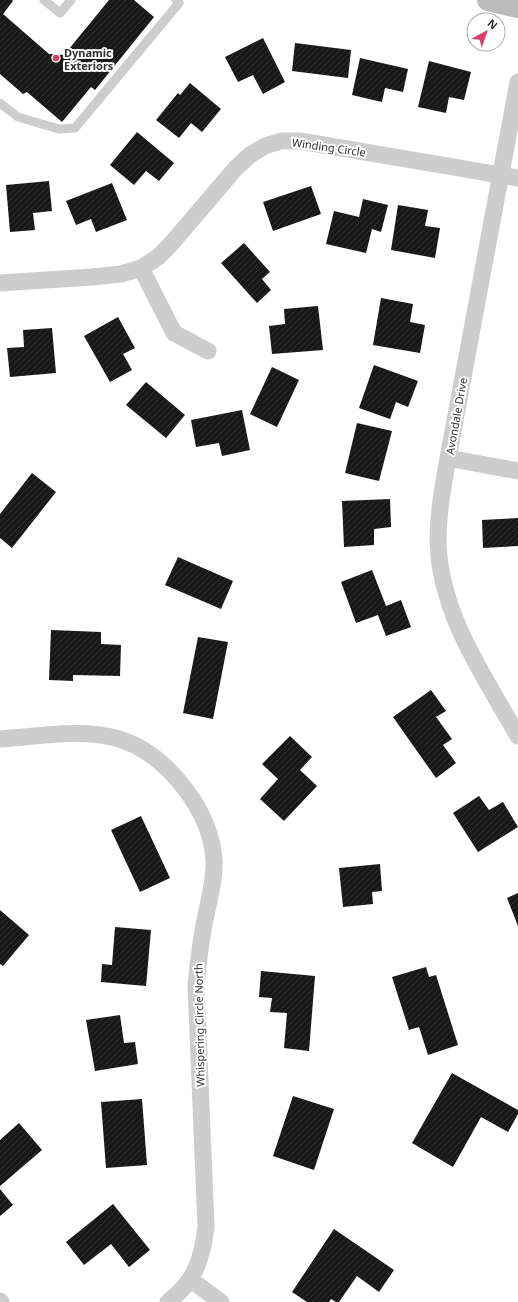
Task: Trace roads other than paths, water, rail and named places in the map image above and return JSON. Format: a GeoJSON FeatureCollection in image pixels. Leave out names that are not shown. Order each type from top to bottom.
{"type":"FeatureCollection","features":[{"type":"Feature","properties":{"kind":"main road"},"geometry":{"type":"LineString","coordinates":[[488,0],[518,7]]}},
{"type":"Feature","properties":{"kind":"street","name":"Avondale Drive"},"geometry":{"type":"LineString","coordinates":[[518,82],[448,458],[439,510],[438,543],[441,568],[454,619],[518,736]]}},
{"type":"Feature","properties":{"kind":"street","name":"Winding Circle"},"geometry":{"type":"LineString","coordinates":[[0,283],[121,274],[141,268],[158,257],[171,244],[235,169],[250,155],[265,146],[281,141],[300,141],[518,178]]}},
{"type":"Feature","properties":{"kind":"street"},"geometry":{"type":"LineString","coordinates":[[141,268],[174,333],[208,352]]}},
{"type":"Feature","properties":{"kind":"street"},"geometry":{"type":"LineString","coordinates":[[448,458],[518,471]]}},
{"type":"Feature","properties":{"kind":"street","name":"Whispering Circle North"},"geometry":{"type":"LineString","coordinates":[[0,739],[88,733],[110,736],[128,741],[145,750],[178,779],[192,797],[203,816],[210,837],[214,858],[214,880],[198,955],[196,985],[206,1227],[204,1248],[191,1280],[180,1294],[168,1302]]}},
{"type":"Feature","properties":{"kind":"street"},"geometry":{"type":"LineString","coordinates":[[191,1280],[221,1302]]}},
{"type":"Feature","properties":{"kind":"lane"},"geometry":{"type":"LineString","coordinates":[[44,0],[60,13],[71,0]]}},
{"type":"Feature","properties":{"kind":"lane"},"geometry":{"type":"LineString","coordinates":[[0,103],[18,117],[59,129],[75,128],[179,3],[176,0]]}},
{"type":"Feature","properties":{"kind":"place","name":"Dynamic Exteriors"},"geometry":{"type":"Point","coordinates":[56,58]}}]}
